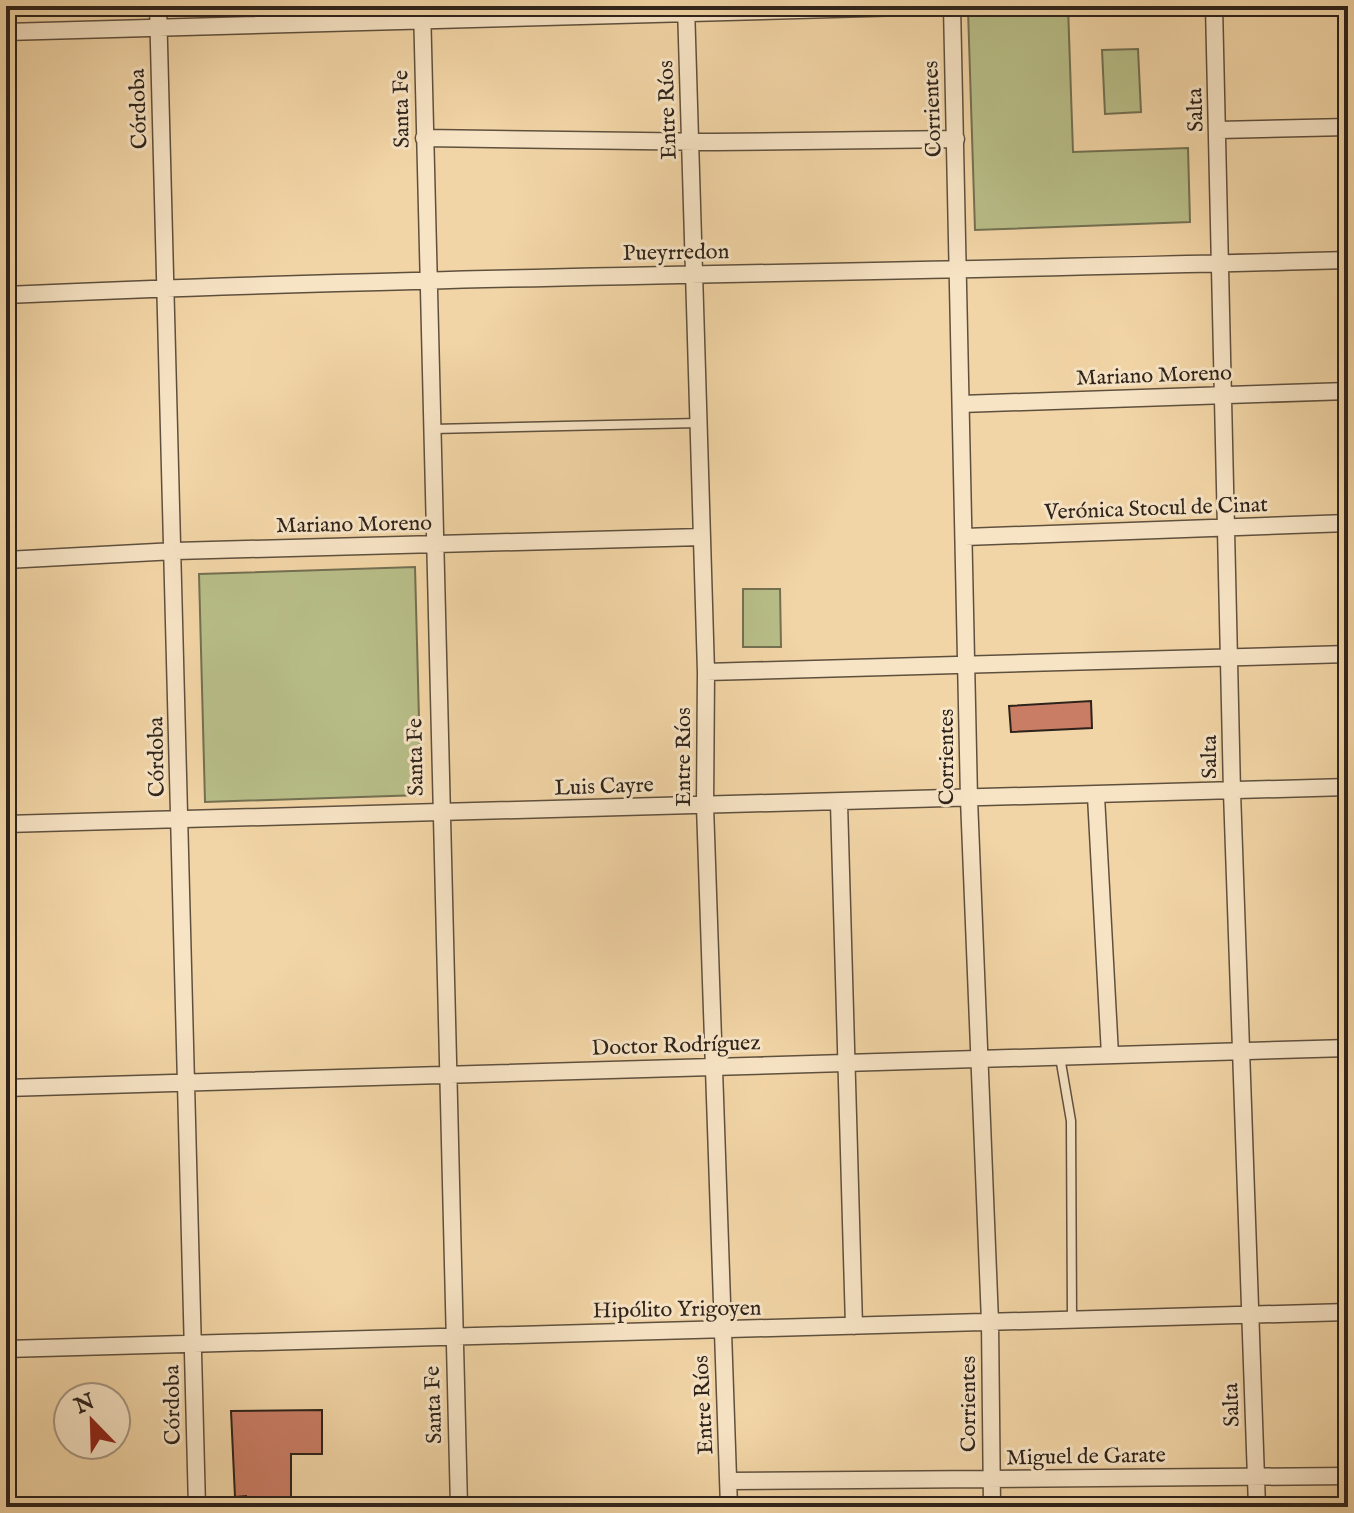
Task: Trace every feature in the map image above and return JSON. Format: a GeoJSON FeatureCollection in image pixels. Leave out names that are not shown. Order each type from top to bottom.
{"type":"FeatureCollection","features":[{"type":"Feature","properties":{"kind":"street","name":"Córdoba"},"geometry":{"type":"LineString","coordinates":[[158,6],[175,551],[197,1507]]}},
{"type":"Feature","properties":{"kind":"street"},"geometry":{"type":"LineString","coordinates":[[6,32],[159,28],[422,12],[940,6]]}},
{"type":"Feature","properties":{"kind":"street","name":"Corrientes"},"geometry":{"type":"LineString","coordinates":[[952,6],[969,799],[990,1322],[992,1507]]}},
{"type":"Feature","properties":{"kind":"street","name":"Salta"},"geometry":{"type":"LineString","coordinates":[[1214,6],[1232,660],[1232,792],[1257,1507]]}},
{"type":"Feature","properties":{"kind":"street","name":"Entre Ríos"},"geometry":{"type":"LineString","coordinates":[[686,9],[706,672],[705,806],[717,1067],[729,1507]]}},
{"type":"Feature","properties":{"kind":"street","name":"Santa Fe"},"geometry":{"type":"LineString","coordinates":[[422,12],[436,544],[439,813],[459,1507]]}},
{"type":"Feature","properties":{"kind":"street"},"geometry":{"type":"LineString","coordinates":[[1219,130],[1348,127]]}},
{"type":"Feature","properties":{"kind":"street"},"geometry":{"type":"LineString","coordinates":[[424,138],[956,139]]}},
{"type":"Feature","properties":{"kind":"street","name":"Pueyrredon"},"geometry":{"type":"LineString","coordinates":[[6,295],[695,274],[960,272],[1348,260]]}},
{"type":"Feature","properties":{"kind":"street","name":"Mariano Moreno"},"geometry":{"type":"LineString","coordinates":[[961,404],[1348,391]]}},
{"type":"Feature","properties":{"kind":"street","name":"Verónica Stocul de Cinat"},"geometry":{"type":"LineString","coordinates":[[965,537],[1348,523]]}},
{"type":"Feature","properties":{"kind":"street","name":"Mariano Moreno"},"geometry":{"type":"LineString","coordinates":[[6,560],[175,551],[702,537]]}},
{"type":"Feature","properties":{"kind":"street"},"geometry":{"type":"LineString","coordinates":[[706,672],[1232,660],[1348,654]]}},
{"type":"Feature","properties":{"kind":"street","name":"Luis Cayre"},"geometry":{"type":"LineString","coordinates":[[6,824],[1348,787]]}},
{"type":"Feature","properties":{"kind":"street"},"geometry":{"type":"LineString","coordinates":[[1096,796],[1110,1055]]}},
{"type":"Feature","properties":{"kind":"street"},"geometry":{"type":"LineString","coordinates":[[839,803],[854,1326]]}},
{"type":"Feature","properties":{"kind":"street","name":"Doctor Rodríguez"},"geometry":{"type":"LineString","coordinates":[[6,1088],[1348,1048]]}},
{"type":"Feature","properties":{"kind":"street","name":"Hipólito Yrigoyen"},"geometry":{"type":"LineString","coordinates":[[6,1349],[722,1332],[1348,1312]]}},
{"type":"Feature","properties":{"kind":"street","name":"Miguel de Garate"},"geometry":{"type":"LineString","coordinates":[[729,1481],[1348,1476]]}},
{"type":"Feature","properties":{"kind":"lane"},"geometry":{"type":"LineString","coordinates":[[433,429],[699,423]]}},
{"type":"Feature","properties":{"kind":"lane"},"geometry":{"type":"LineString","coordinates":[[1060,1057],[1071,1121],[1072,1320]]}},
{"type":"Feature","properties":{"kind":"green space"},"geometry":{"type":"Polygon","coordinates":[[[1068,6],[1073,152],[1188,148],[1190,222],[975,230],[968,10],[1068,6]]]}},
{"type":"Feature","properties":{"kind":"green space"},"geometry":{"type":"Polygon","coordinates":[[[1138,49],[1141,112],[1105,114],[1102,50],[1138,49]]]}},
{"type":"Feature","properties":{"kind":"green space"},"geometry":{"type":"Polygon","coordinates":[[[415,567],[421,795],[205,802],[199,574],[415,567]]]}},
{"type":"Feature","properties":{"kind":"green space"},"geometry":{"type":"Polygon","coordinates":[[[743,589],[780,589],[781,647],[743,647],[743,589]]]}},
{"type":"Feature","properties":{"kind":"building"},"geometry":{"type":"Polygon","coordinates":[[[1091,701],[1092,728],[1011,732],[1009,706],[1091,701]]]}},
{"type":"Feature","properties":{"kind":"building"},"geometry":{"type":"Polygon","coordinates":[[[322,1410],[322,1454],[291,1454],[291,1507],[246,1507],[246,1496],[235,1497],[231,1411],[322,1410]]]}}]}
